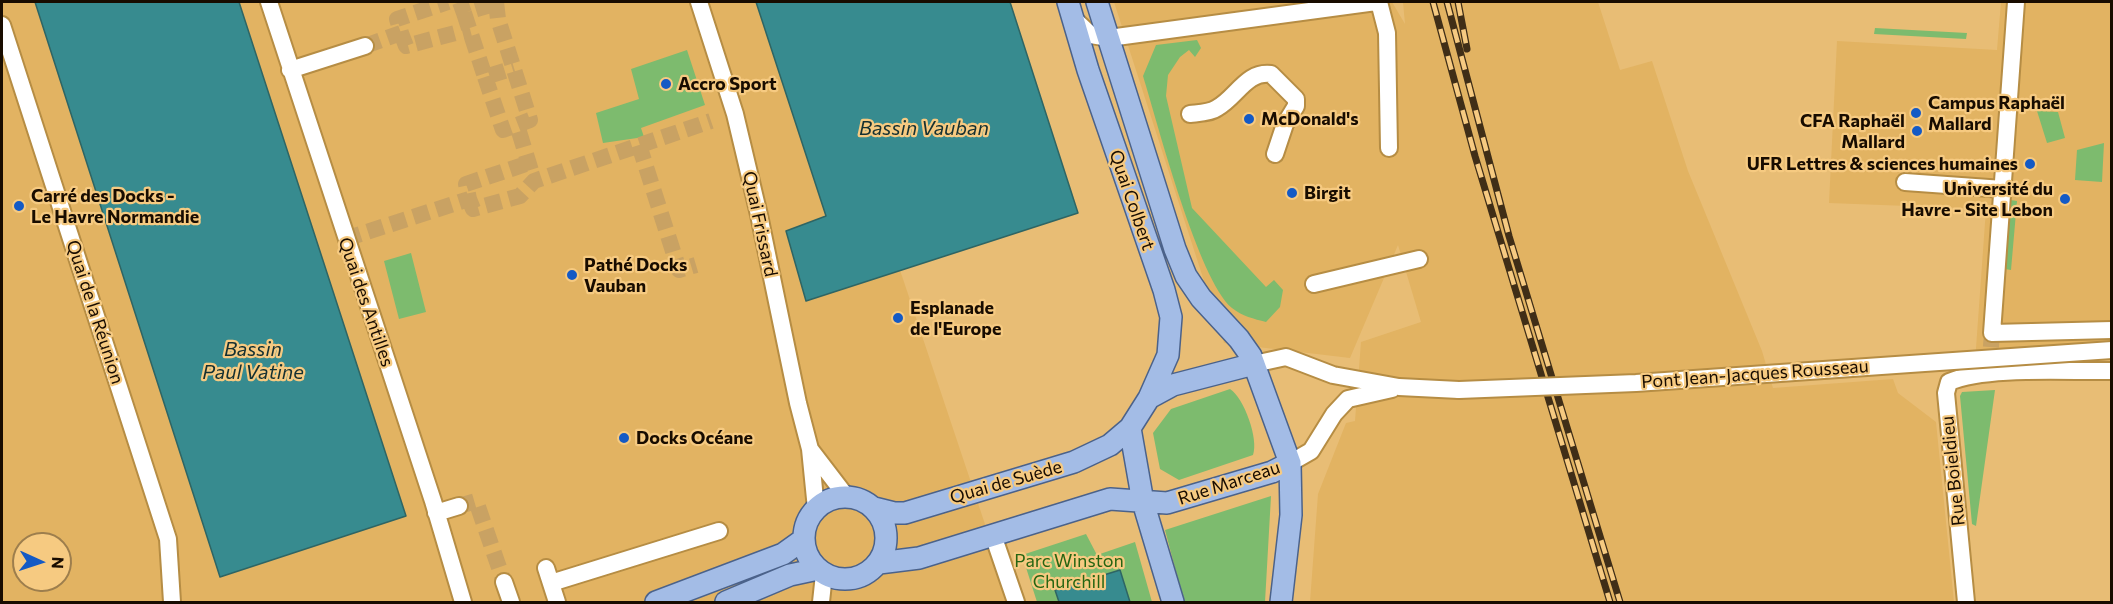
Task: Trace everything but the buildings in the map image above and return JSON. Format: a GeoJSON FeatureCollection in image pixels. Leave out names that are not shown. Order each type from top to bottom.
{"type":"FeatureCollection","features":[{"type":"Feature","properties":{"kind":"main road","name":"Quai Colbert"},"geometry":{"type":"LineString","coordinates":[[1096,2],[1175,249],[1186,276],[1201,298],[1239,339],[1254,364],[1290,463],[1291,515],[1282,601]]}},
{"type":"Feature","properties":{"kind":"main road","name":"Quai Colbert"},"geometry":{"type":"LineString","coordinates":[[1070,10],[1088,70],[1164,290],[1170,317],[1168,355],[1149,398],[1130,428]]}},
{"type":"Feature","properties":{"kind":"main road"},"geometry":{"type":"LineString","coordinates":[[1149,398],[1173,385],[1254,364]]}},
{"type":"Feature","properties":{"kind":"main road"},"geometry":{"type":"LineString","coordinates":[[1130,428],[1143,502],[1173,603]]}},
{"type":"Feature","properties":{"kind":"main road","name":"Quai de Suède"},"geometry":{"type":"LineString","coordinates":[[874,508],[905,513],[1074,462],[1110,445],[1130,428]]}},
{"type":"Feature","properties":{"kind":"main road","name":"Rue Marceau"},"geometry":{"type":"LineString","coordinates":[[1143,502],[1167,503],[1272,472],[1290,463]]}},
{"type":"Feature","properties":{"kind":"main road"},"geometry":{"type":"LineString","coordinates":[[821,571],[806,550],[805,528],[816,509],[825,502],[846,496],[864,501],[874,508],[882,519],[886,532],[886,543],[879,563]]}},
{"type":"Feature","properties":{"kind":"main road"},"geometry":{"type":"LineString","coordinates":[[726,603],[789,575],[821,571],[848,579],[860,577],[879,563],[919,558],[1110,499],[1143,502]]}},
{"type":"Feature","properties":{"kind":"main road"},"geometry":{"type":"LineString","coordinates":[[656,603],[783,554],[804,538]]}},
{"type":"Feature","properties":{"kind":"street","name":"Quai des Antilles"},"geometry":{"type":"LineString","coordinates":[[269,2],[434,507],[463,603]]}},
{"type":"Feature","properties":{"kind":"street","name":"Quai Frissard"},"geometry":{"type":"LineString","coordinates":[[699,2],[735,114],[798,404],[810,448],[816,509]]}},
{"type":"Feature","properties":{"kind":"street"},"geometry":{"type":"LineString","coordinates":[[1070,10],[1091,35],[1108,38],[1377,2],[1387,33],[1389,148]]}},
{"type":"Feature","properties":{"kind":"street"},"geometry":{"type":"LineString","coordinates":[[2016,2],[1992,333],[2112,330]]}},
{"type":"Feature","properties":{"kind":"street","name":"Quai de la Réunion"},"geometry":{"type":"LineString","coordinates":[[2,25],[168,539],[172,603]]}},
{"type":"Feature","properties":{"kind":"street"},"geometry":{"type":"LineString","coordinates":[[1088,70],[1089,55],[1108,38]]}},
{"type":"Feature","properties":{"kind":"street"},"geometry":{"type":"LineString","coordinates":[[290,70],[365,46]]}},
{"type":"Feature","properties":{"kind":"street"},"geometry":{"type":"LineString","coordinates":[[1190,114],[1217,108],[1252,77],[1262,73],[1271,74],[1296,99],[1296,106],[1285,124],[1275,154]]}},
{"type":"Feature","properties":{"kind":"street"},"geometry":{"type":"LineString","coordinates":[[1905,182],[2004,189]]}},
{"type":"Feature","properties":{"kind":"street"},"geometry":{"type":"LineString","coordinates":[[1314,284],[1419,258]]}},
{"type":"Feature","properties":{"kind":"street","name":"Pont Jean-Jacques Rousseau"},"geometry":{"type":"LineString","coordinates":[[1254,364],[1286,357],[1294,358],[1333,375],[1399,387],[1472,390],[1636,383],[2112,350]]}},
{"type":"Feature","properties":{"kind":"street","name":"Rue Boieldieu"},"geometry":{"type":"LineString","coordinates":[[1966,603],[1946,393],[1949,382],[1962,376],[1989,374],[2112,371]]}},
{"type":"Feature","properties":{"kind":"street","name":"Pont Jean-Jacques Rousseau"},"geometry":{"type":"LineString","coordinates":[[1311,451],[1334,414],[1348,399],[1399,387]]}},
{"type":"Feature","properties":{"kind":"street","name":"Quai Frissard"},"geometry":{"type":"LineString","coordinates":[[810,448],[846,496]]}},
{"type":"Feature","properties":{"kind":"street","name":"Rue Marceau"},"geometry":{"type":"LineString","coordinates":[[1290,463],[1311,451]]}},
{"type":"Feature","properties":{"kind":"street"},"geometry":{"type":"LineString","coordinates":[[434,507],[459,506]]}},
{"type":"Feature","properties":{"kind":"street"},"geometry":{"type":"LineString","coordinates":[[557,603],[548,575],[719,531]]}},
{"type":"Feature","properties":{"kind":"street"},"geometry":{"type":"LineString","coordinates":[[993,535],[1016,603]]}},
{"type":"Feature","properties":{"kind":"street"},"geometry":{"type":"LineString","coordinates":[[820,603],[821,571]]}},
{"type":"Feature","properties":{"kind":"street"},"geometry":{"type":"LineString","coordinates":[[504,582],[511,603]]}},
{"type":"Feature","properties":{"kind":"shaded area"},"geometry":{"type":"Polygon","coordinates":[[[2,2],[802,2],[902,276],[1011,602],[2,602],[2,2]]]}},
{"type":"Feature","properties":{"kind":"shaded area"},"geometry":{"type":"Polygon","coordinates":[[[1114,2],[1392,2],[1405,24],[1403,2],[1598,2],[1620,70],[1652,61],[1688,171],[1762,351],[1773,388],[1893,379],[1898,393],[1936,422],[1954,602],[1310,602],[1318,494],[1346,423],[1355,421],[1361,342],[1421,322],[1398,245],[1350,358],[1224,343],[1114,2]]]}},
{"type":"Feature","properties":{"kind":"shaded area"},"geometry":{"type":"Polygon","coordinates":[[[2001,2],[2111,2],[2111,351],[1975,362],[1986,209],[1829,203],[1837,41],[1997,50],[2001,2]]]}},
{"type":"Feature","properties":{"kind":"green space"},"geometry":{"type":"Polygon","coordinates":[[[1875,28],[1967,33],[1966,39],[1874,34],[1875,28]]]}},
{"type":"Feature","properties":{"kind":"green space"},"geometry":{"type":"Polygon","coordinates":[[[1197,40],[1201,48],[1195,57],[1189,50],[1180,57],[1168,75],[1166,96],[1192,208],[1266,287],[1274,280],[1283,290],[1280,307],[1266,322],[1244,315],[1232,308],[1219,292],[1206,266],[1180,200],[1143,76],[1156,45],[1197,40]]]}},
{"type":"Feature","properties":{"kind":"green space","name":"Accro Sport"},"geometry":{"type":"Polygon","coordinates":[[[687,50],[705,105],[641,128],[644,137],[603,143],[596,113],[639,99],[631,69],[687,50]]]}},
{"type":"Feature","properties":{"kind":"green space"},"geometry":{"type":"Polygon","coordinates":[[[2037,111],[2058,112],[2065,138],[2047,143],[2037,111]]]}},
{"type":"Feature","properties":{"kind":"green space"},"geometry":{"type":"Polygon","coordinates":[[[2104,143],[2102,182],[2075,180],[2077,150],[2104,143]]]}},
{"type":"Feature","properties":{"kind":"green space"},"geometry":{"type":"Polygon","coordinates":[[[2010,200],[2017,201],[2011,270],[2005,269],[2010,200]]]}},
{"type":"Feature","properties":{"kind":"green space"},"geometry":{"type":"Polygon","coordinates":[[[411,253],[426,312],[399,319],[384,261],[411,253]]]}},
{"type":"Feature","properties":{"kind":"green space"},"geometry":{"type":"Polygon","coordinates":[[[1230,389],[1240,401],[1249,419],[1254,439],[1253,455],[1179,480],[1160,469],[1153,433],[1171,409],[1230,389]]]}},
{"type":"Feature","properties":{"kind":"green space"},"geometry":{"type":"Polygon","coordinates":[[[1995,390],[1976,526],[1972,524],[1960,396],[1962,392],[1995,390]]]}},
{"type":"Feature","properties":{"kind":"green space"},"geometry":{"type":"Polygon","coordinates":[[[1271,496],[1265,602],[1184,602],[1165,530],[1271,496]]]}},
{"type":"Feature","properties":{"kind":"green space","name":"Parc Winston Churchill"},"geometry":{"type":"Polygon","coordinates":[[[1086,534],[1097,555],[1135,542],[1152,602],[1037,602],[1022,555],[1086,534]]]}},
{"type":"Feature","properties":{"kind":"water","name":"Bassin Paul Vatine"},"geometry":{"type":"Polygon","coordinates":[[[35,2],[239,2],[406,516],[220,577],[35,2]]]}},
{"type":"Feature","properties":{"kind":"water","name":"Bassin Vauban"},"geometry":{"type":"Polygon","coordinates":[[[756,2],[1010,2],[1078,213],[806,301],[786,231],[826,216],[756,2]]]}},
{"type":"Feature","properties":{"kind":"water"},"geometry":{"type":"Polygon","coordinates":[[[1120,570],[1130,602],[1059,602],[1055,590],[1120,570]]]}},
{"type":"Feature","properties":{"kind":"tunnel"},"geometry":{"type":"LineString","coordinates":[[365,46],[401,33],[397,19],[448,2]]}},
{"type":"Feature","properties":{"kind":"tunnel"},"geometry":{"type":"LineString","coordinates":[[460,2],[464,13],[500,2]]}},
{"type":"Feature","properties":{"kind":"tunnel"},"geometry":{"type":"LineString","coordinates":[[496,2],[498,19],[530,120],[517,125],[532,174]]}},
{"type":"Feature","properties":{"kind":"tunnel"},"geometry":{"type":"LineString","coordinates":[[464,13],[485,77],[514,68]]}},
{"type":"Feature","properties":{"kind":"tunnel"},"geometry":{"type":"LineString","coordinates":[[401,33],[406,46],[470,29]]}},
{"type":"Feature","properties":{"kind":"tunnel"},"geometry":{"type":"LineString","coordinates":[[485,77],[503,130],[517,125]]}},
{"type":"Feature","properties":{"kind":"tunnel"},"geometry":{"type":"LineString","coordinates":[[469,199],[473,209],[520,196],[534,181],[711,121]]}},
{"type":"Feature","properties":{"kind":"tunnel"},"geometry":{"type":"LineString","coordinates":[[639,145],[679,270],[696,265]]}},
{"type":"Feature","properties":{"kind":"tunnel"},"geometry":{"type":"LineString","coordinates":[[345,239],[469,199],[466,184],[529,163]]}},
{"type":"Feature","properties":{"kind":"tunnel"},"geometry":{"type":"LineString","coordinates":[[1989,371],[1992,333]]}},
{"type":"Feature","properties":{"kind":"tunnel"},"geometry":{"type":"LineString","coordinates":[[459,506],[476,501],[504,582]]}},
{"type":"Feature","properties":{"kind":"railway"},"geometry":{"type":"LineString","coordinates":[[1433,2],[1475,156],[1610,602]]}},
{"type":"Feature","properties":{"kind":"railway"},"geometry":{"type":"LineString","coordinates":[[1447,2],[1509,236],[1620,602]]}},
{"type":"Feature","properties":{"kind":"railway"},"geometry":{"type":"LineString","coordinates":[[1458,2],[1467,49]]}},
{"type":"Feature","properties":{"kind":"place","name":"Accro Sport"},"geometry":{"type":"Point","coordinates":[666,84]}},
{"type":"Feature","properties":{"kind":"place","name":"Campus Raphaël Mallard"},"geometry":{"type":"Point","coordinates":[1916,113]}},
{"type":"Feature","properties":{"kind":"place","name":"McDonald's"},"geometry":{"type":"Point","coordinates":[1249,119]}},
{"type":"Feature","properties":{"kind":"place","name":"CFA Raphaël Mallard"},"geometry":{"type":"Point","coordinates":[1917,131]}},
{"type":"Feature","properties":{"kind":"place","name":"UFR Lettres & sciences humaines"},"geometry":{"type":"Point","coordinates":[2030,164]}},
{"type":"Feature","properties":{"kind":"place","name":"Birgit"},"geometry":{"type":"Point","coordinates":[1292,193]}},
{"type":"Feature","properties":{"kind":"place","name":"Université du Havre - Site Lebon"},"geometry":{"type":"Point","coordinates":[2065,199]}},
{"type":"Feature","properties":{"kind":"place","name":"Carré des Docks - Le Havre Normandie"},"geometry":{"type":"Point","coordinates":[19,206]}},
{"type":"Feature","properties":{"kind":"place","name":"Pathé Docks Vauban"},"geometry":{"type":"Point","coordinates":[572,275]}},
{"type":"Feature","properties":{"kind":"place","name":"Esplanade de l'Europe"},"geometry":{"type":"Point","coordinates":[898,318]}},
{"type":"Feature","properties":{"kind":"place","name":"Docks Océane"},"geometry":{"type":"Point","coordinates":[624,438]}}]}
